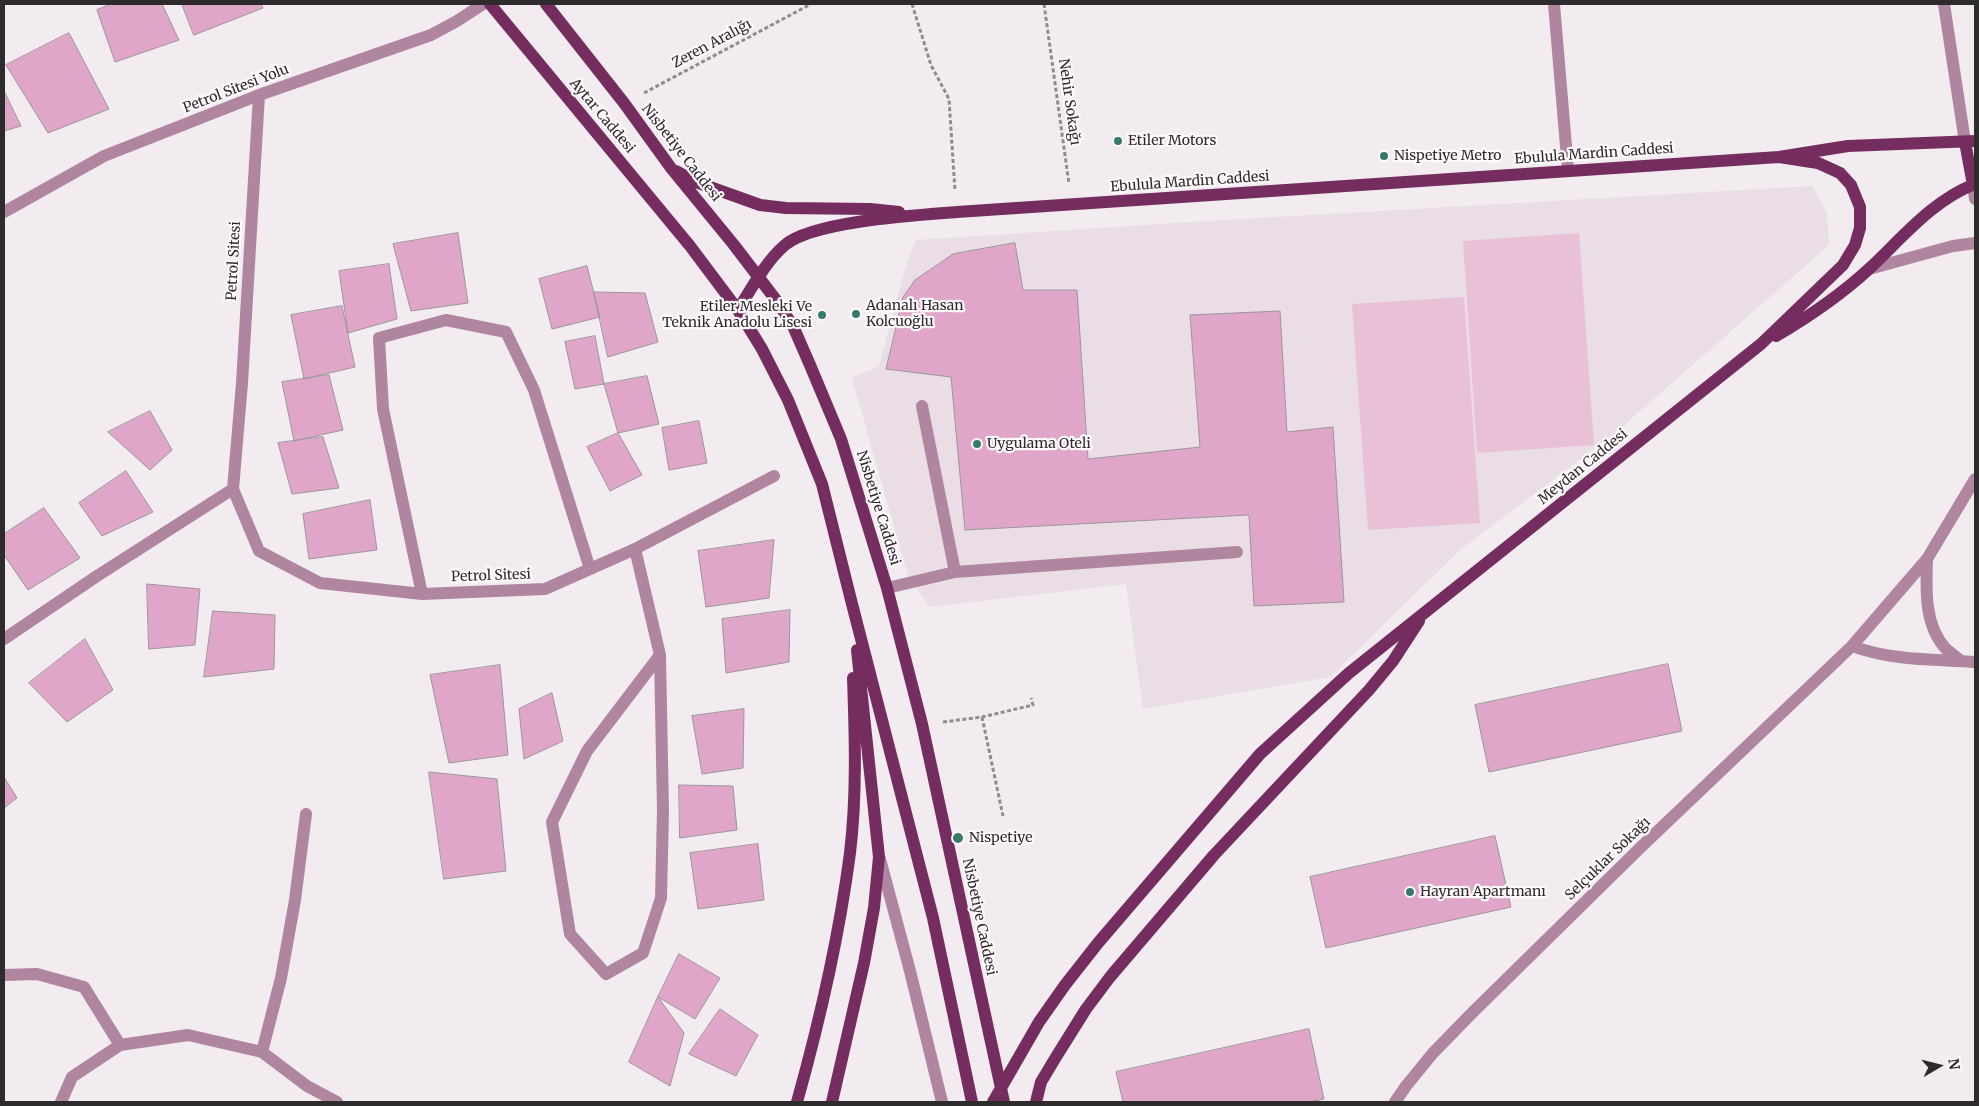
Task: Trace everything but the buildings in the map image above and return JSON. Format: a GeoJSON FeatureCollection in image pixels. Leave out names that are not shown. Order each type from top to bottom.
{"type":"FeatureCollection","features":[{"type":"Feature","properties":{"kind":"main road","name":"Aytar Caddesi"},"geometry":{"type":"LineString","coordinates":[[490,4],[690,246],[738,310]]}},
{"type":"Feature","properties":{"kind":"main road","name":"Nisbetiye Caddesi"},"geometry":{"type":"LineString","coordinates":[[546,4],[624,103],[671,168],[759,276],[794,326],[834,422],[887,588],[922,724],[1004,1102]]}},
{"type":"Feature","properties":{"kind":"main road","name":"Ebulula Mardin Caddesi"},"geometry":{"type":"LineString","coordinates":[[916,215],[1779,157],[1848,146],[1970,141]]}},
{"type":"Feature","properties":{"kind":"main road"},"geometry":{"type":"LineString","coordinates":[[1761,344],[1835,298],[1935,207],[1974,185],[1970,141]]}},
{"type":"Feature","properties":{"kind":"main road"},"geometry":{"type":"LineString","coordinates":[[1761,344],[1843,265],[1855,245],[1860,228],[1860,206],[1851,185],[1840,173],[1818,163],[1779,157]]}},
{"type":"Feature","properties":{"kind":"main road"},"geometry":{"type":"LineString","coordinates":[[671,168],[696,182],[760,205],[795,208],[870,209],[916,215]]}},
{"type":"Feature","properties":{"kind":"main road"},"geometry":{"type":"LineString","coordinates":[[916,215],[859,222],[808,232],[784,245],[759,276],[738,310],[762,349],[788,400],[822,484],[933,918],[972,1102]]}},
{"type":"Feature","properties":{"kind":"main road","name":"Meydan Caddesi"},"geometry":{"type":"LineString","coordinates":[[993,1102],[1039,1022],[1065,985],[1098,943],[1260,754],[1349,673],[1761,344]]}},
{"type":"Feature","properties":{"kind":"main road"},"geometry":{"type":"LineString","coordinates":[[832,1102],[864,963],[874,908],[879,857],[865,714],[851,600]]}},
{"type":"Feature","properties":{"kind":"main road"},"geometry":{"type":"LineString","coordinates":[[797,1102],[832,967],[850,852],[854,797],[855,725],[851,600]]}},
{"type":"Feature","properties":{"kind":"main road"},"geometry":{"type":"LineString","coordinates":[[1036,1102],[1042,1082],[1056,1056],[1086,1009],[1110,977],[1214,855],[1369,690],[1393,661],[1424,612]]}},
{"type":"Feature","properties":{"kind":"street","name":"Petrol Sitesi Yolu"},"geometry":{"type":"LineString","coordinates":[[4,212],[104,156],[259,95],[431,35],[483,4]]}},
{"type":"Feature","properties":{"kind":"street"},"geometry":{"type":"LineString","coordinates":[[1554,4],[1568,170]]}},
{"type":"Feature","properties":{"kind":"street"},"geometry":{"type":"LineString","coordinates":[[1944,4],[1970,141]]}},
{"type":"Feature","properties":{"kind":"street","name":"Petrol Sitesi"},"geometry":{"type":"LineString","coordinates":[[259,95],[242,383],[233,489],[259,551],[320,583],[422,594],[545,589],[635,549],[774,476]]}},
{"type":"Feature","properties":{"kind":"street"},"geometry":{"type":"LineString","coordinates":[[1974,185],[1975,199]]}},
{"type":"Feature","properties":{"kind":"street"},"geometry":{"type":"LineString","coordinates":[[1869,269],[1953,246],[1975,243]]}},
{"type":"Feature","properties":{"kind":"street"},"geometry":{"type":"LineString","coordinates":[[422,594],[383,409],[379,338],[446,320],[506,332],[534,390],[590,569]]}},
{"type":"Feature","properties":{"kind":"street"},"geometry":{"type":"LineString","coordinates":[[922,406],[955,572]]}},
{"type":"Feature","properties":{"kind":"street","name":"Selçuklar Sokağı"},"geometry":{"type":"LineString","coordinates":[[1395,1102],[1433,1053],[1472,1012],[1675,814],[1852,646],[1927,560],[1975,479]]}},
{"type":"Feature","properties":{"kind":"street"},"geometry":{"type":"LineString","coordinates":[[4,639],[96,576],[233,489]]}},
{"type":"Feature","properties":{"kind":"street"},"geometry":{"type":"LineString","coordinates":[[635,549],[660,655],[663,811],[661,898],[643,953],[606,974],[570,934],[552,822],[587,751],[660,655]]}},
{"type":"Feature","properties":{"kind":"street"},"geometry":{"type":"LineString","coordinates":[[887,588],[955,572],[1237,552]]}},
{"type":"Feature","properties":{"kind":"street"},"geometry":{"type":"LineString","coordinates":[[1927,560],[1926,592],[1931,623],[1946,648],[1961,661]]}},
{"type":"Feature","properties":{"kind":"street"},"geometry":{"type":"LineString","coordinates":[[1852,646],[1868,652],[1896,657],[1975,662]]}},
{"type":"Feature","properties":{"kind":"street"},"geometry":{"type":"LineString","coordinates":[[262,1052],[281,978],[295,900],[306,814]]}},
{"type":"Feature","properties":{"kind":"street"},"geometry":{"type":"LineString","coordinates":[[879,857],[910,971],[942,1102]]}},
{"type":"Feature","properties":{"kind":"street"},"geometry":{"type":"LineString","coordinates":[[4,975],[37,974],[84,987],[120,1045]]}},
{"type":"Feature","properties":{"kind":"street"},"geometry":{"type":"LineString","coordinates":[[61,1102],[72,1076],[120,1045],[188,1035],[262,1052],[307,1086],[338,1102]]}},
{"type":"Feature","properties":{"kind":"path","name":"Zeren Aralığı"},"geometry":{"type":"LineString","coordinates":[[624,103],[811,4]]}},
{"type":"Feature","properties":{"kind":"path"},"geometry":{"type":"LineString","coordinates":[[912,4],[931,65],[949,99],[957,212]]}},
{"type":"Feature","properties":{"kind":"path","name":"Nehir Sokağı"},"geometry":{"type":"LineString","coordinates":[[1044,4],[1072,204]]}},
{"type":"Feature","properties":{"kind":"path"},"geometry":{"type":"LineString","coordinates":[[922,724],[982,718],[1032,705],[1031,698]]}},
{"type":"Feature","properties":{"kind":"path"},"geometry":{"type":"LineString","coordinates":[[982,718],[1003,816]]}},
{"type":"Feature","properties":{"kind":"shaded area"},"geometry":{"type":"Polygon","coordinates":[[[1812,186],[1827,213],[1829,245],[1615,433],[1462,548],[1330,677],[1143,709],[1126,584],[930,607],[908,576],[852,378],[879,366],[906,266],[916,240],[1812,186]]]}},
{"type":"Feature","properties":{"kind":"shaded area"},"geometry":{"type":"Polygon","coordinates":[[[1579,233],[1594,445],[1477,453],[1463,241],[1579,233]]]}},
{"type":"Feature","properties":{"kind":"shaded area"},"geometry":{"type":"Polygon","coordinates":[[[1464,297],[1480,523],[1368,530],[1352,304],[1464,297]]]}},
{"type":"Feature","properties":{"kind":"place","name":"Etiler Motors"},"geometry":{"type":"Point","coordinates":[1118,141]}},
{"type":"Feature","properties":{"kind":"place","name":"Nispetiye Metro"},"geometry":{"type":"Point","coordinates":[1384,156]}},
{"type":"Feature","properties":{"kind":"place","name":"Adanalı Hasan Kolcuoğlu"},"geometry":{"type":"Point","coordinates":[856,314]}},
{"type":"Feature","properties":{"kind":"place","name":"Etiler Mesleki Ve Teknik Anadolu Lisesi"},"geometry":{"type":"Point","coordinates":[822,315]}},
{"type":"Feature","properties":{"kind":"place","name":"Uygulama Oteli"},"geometry":{"type":"Point","coordinates":[977,444]}},
{"type":"Feature","properties":{"kind":"place","name":"Nispetiye"},"geometry":{"type":"Point","coordinates":[958,838]}},
{"type":"Feature","properties":{"kind":"place","name":"Hayran Apartmanı"},"geometry":{"type":"Point","coordinates":[1410,892]}}]}
